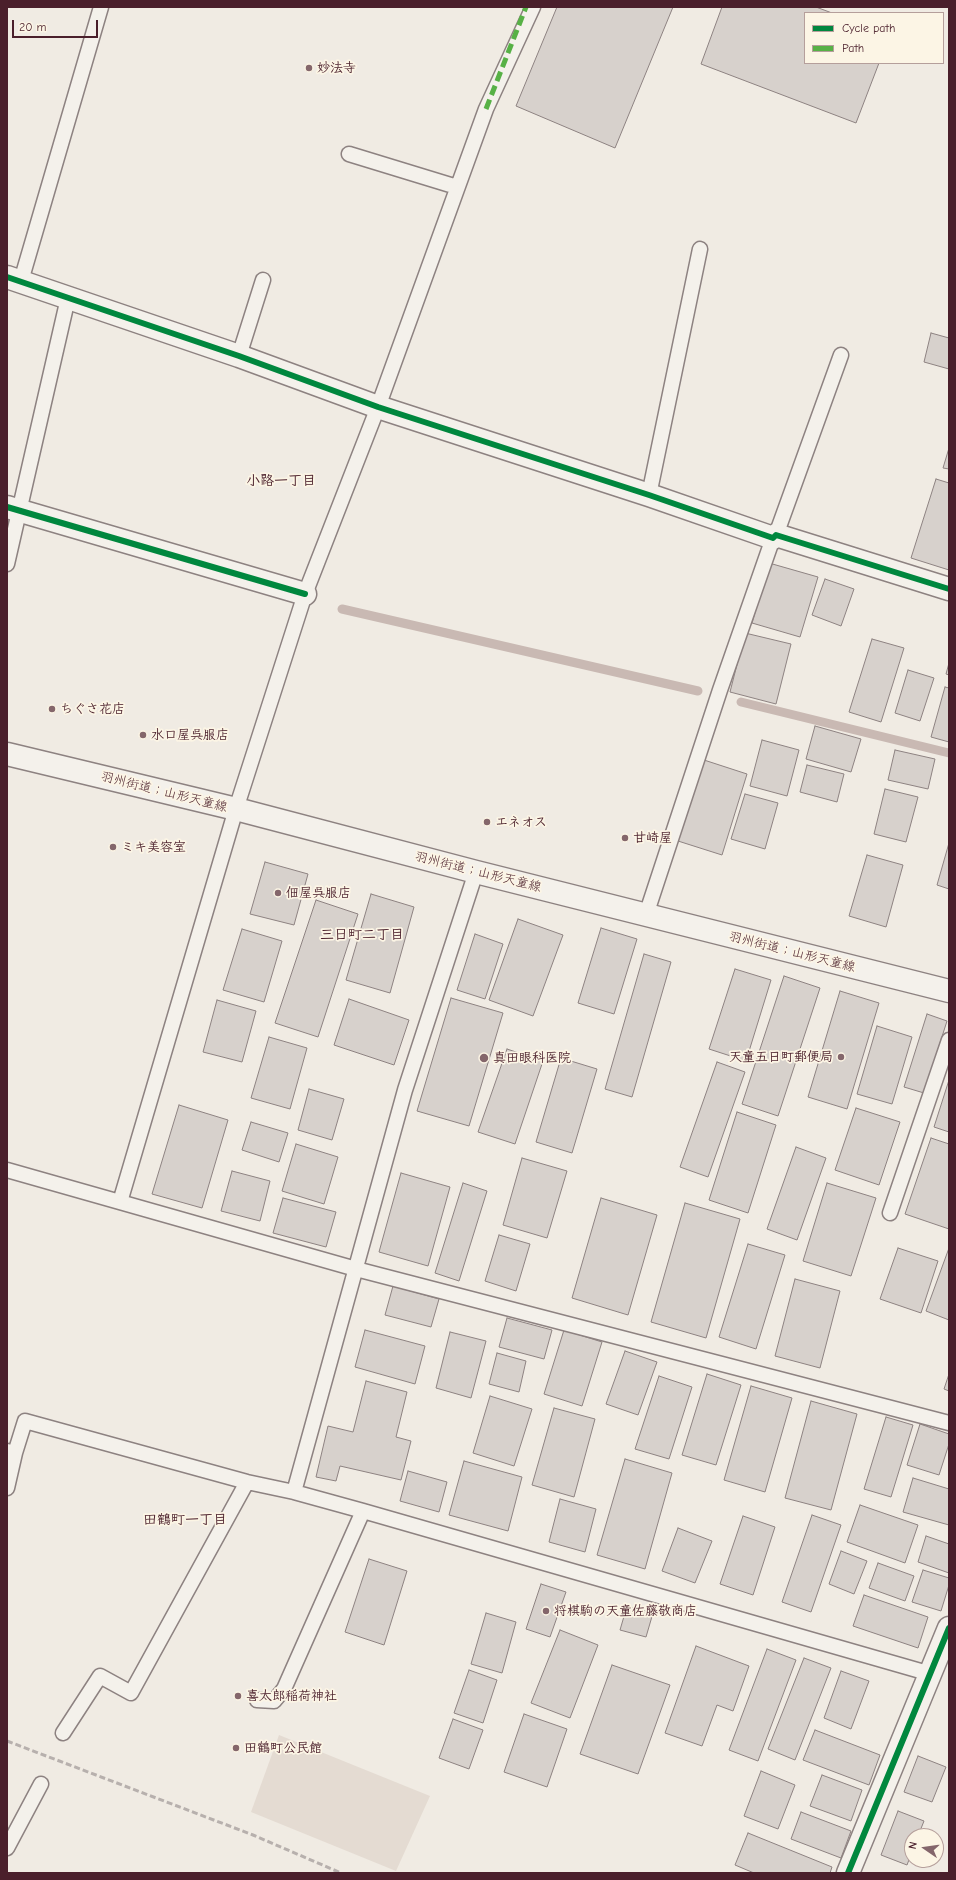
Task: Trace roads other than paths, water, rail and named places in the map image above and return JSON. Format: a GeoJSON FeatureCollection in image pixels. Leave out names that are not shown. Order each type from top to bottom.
{"type":"FeatureCollection","features":[{"type":"Feature","properties":{"kind":"street"},"geometry":{"type":"LineString","coordinates":[[14,279],[239,356],[378,407],[775,537],[949,589]]}},
{"type":"Feature","properties":{"kind":"street"},"geometry":{"type":"LineString","coordinates":[[14,509],[305,594]]}},
{"type":"Feature","properties":{"kind":"street","name":"羽州街道；山形天童線"},"geometry":{"type":"LineString","coordinates":[[7,754],[236,809],[476,872],[949,991]]}},
{"type":"Feature","properties":{"kind":"street"},"geometry":{"type":"LineString","coordinates":[[848,1873],[948,1636]]}},
{"type":"Feature","properties":{"kind":"lane"},"geometry":{"type":"LineString","coordinates":[[14,279],[102,7]]}},
{"type":"Feature","properties":{"kind":"lane"},"geometry":{"type":"LineString","coordinates":[[120,1202],[236,809],[305,594],[378,407],[486,110],[533,7]]}},
{"type":"Feature","properties":{"kind":"lane"},"geometry":{"type":"LineString","coordinates":[[349,154],[457,187]]}},
{"type":"Feature","properties":{"kind":"lane"},"geometry":{"type":"LineString","coordinates":[[648,495],[700,249]]}},
{"type":"Feature","properties":{"kind":"lane"},"geometry":{"type":"LineString","coordinates":[[239,356],[263,280]]}},
{"type":"Feature","properties":{"kind":"lane"},"geometry":{"type":"LineString","coordinates":[[7,564],[14,509],[68,298]]}},
{"type":"Feature","properties":{"kind":"lane"},"geometry":{"type":"LineString","coordinates":[[646,915],[720,690],[841,355]]}},
{"type":"Feature","properties":{"kind":"lane"},"geometry":{"type":"LineString","coordinates":[[294,1492],[405,1090],[476,872]]}},
{"type":"Feature","properties":{"kind":"lane"},"geometry":{"type":"LineString","coordinates":[[890,1213],[949,1040]]}},
{"type":"Feature","properties":{"kind":"lane"},"geometry":{"type":"LineString","coordinates":[[7,1170],[356,1269],[949,1423]]}},
{"type":"Feature","properties":{"kind":"lane"},"geometry":{"type":"LineString","coordinates":[[7,1488],[11,1452],[26,1421],[247,1482],[294,1492],[363,1511],[931,1674]]}},
{"type":"Feature","properties":{"kind":"lane"},"geometry":{"type":"LineString","coordinates":[[63,1733],[100,1676],[131,1693],[247,1482]]}},
{"type":"Feature","properties":{"kind":"lane"},"geometry":{"type":"LineString","coordinates":[[257,1700],[274,1701],[284,1689],[363,1511]]}},
{"type":"Feature","properties":{"kind":"lane"},"geometry":{"type":"LineString","coordinates":[[7,1848],[40,1784]]}},
{"type":"Feature","properties":{"kind":"waterway"},"geometry":{"type":"LineString","coordinates":[[342,609],[698,691]]}},
{"type":"Feature","properties":{"kind":"waterway"},"geometry":{"type":"LineString","coordinates":[[741,702],[949,753]]}},
{"type":"Feature","properties":{"kind":"railway"},"geometry":{"type":"LineString","coordinates":[[7,1741],[253,1835],[341,1873]]}},
{"type":"Feature","properties":{"kind":"place","name":"妙法寺"},"geometry":{"type":"Point","coordinates":[309,68]}},
{"type":"Feature","properties":{"kind":"place","name":"ちぐさ花店"},"geometry":{"type":"Point","coordinates":[52,709]}},
{"type":"Feature","properties":{"kind":"place","name":"水口屋呉服店"},"geometry":{"type":"Point","coordinates":[143,735]}},
{"type":"Feature","properties":{"kind":"place","name":"エネオス"},"geometry":{"type":"Point","coordinates":[487,822]}},
{"type":"Feature","properties":{"kind":"place","name":"甘崎屋"},"geometry":{"type":"Point","coordinates":[625,838]}},
{"type":"Feature","properties":{"kind":"place","name":"ミキ美容室"},"geometry":{"type":"Point","coordinates":[113,847]}},
{"type":"Feature","properties":{"kind":"place","name":"佃屋呉服店"},"geometry":{"type":"Point","coordinates":[278,893]}},
{"type":"Feature","properties":{"kind":"place","name":"天童五日町郵便局"},"geometry":{"type":"Point","coordinates":[841,1057]}},
{"type":"Feature","properties":{"kind":"place","name":"真田眼科医院"},"geometry":{"type":"Point","coordinates":[484,1058]}},
{"type":"Feature","properties":{"kind":"place","name":"将棋駒の天童佐藤敬商店"},"geometry":{"type":"Point","coordinates":[546,1611]}},
{"type":"Feature","properties":{"kind":"place","name":"喜太郎稲荷神社"},"geometry":{"type":"Point","coordinates":[238,1696]}},
{"type":"Feature","properties":{"kind":"place","name":"田鶴町公民館"},"geometry":{"type":"Point","coordinates":[236,1748]}},
{"type":"Feature","properties":{"kind":"district","name":"小路一丁目"},"geometry":{"type":"Point","coordinates":[281,481]}},
{"type":"Feature","properties":{"kind":"district","name":"三日町二丁目"},"geometry":{"type":"Point","coordinates":[362,935]}},
{"type":"Feature","properties":{"kind":"district","name":"田鶴町一丁目"},"geometry":{"type":"Point","coordinates":[185,1520]}}]}
